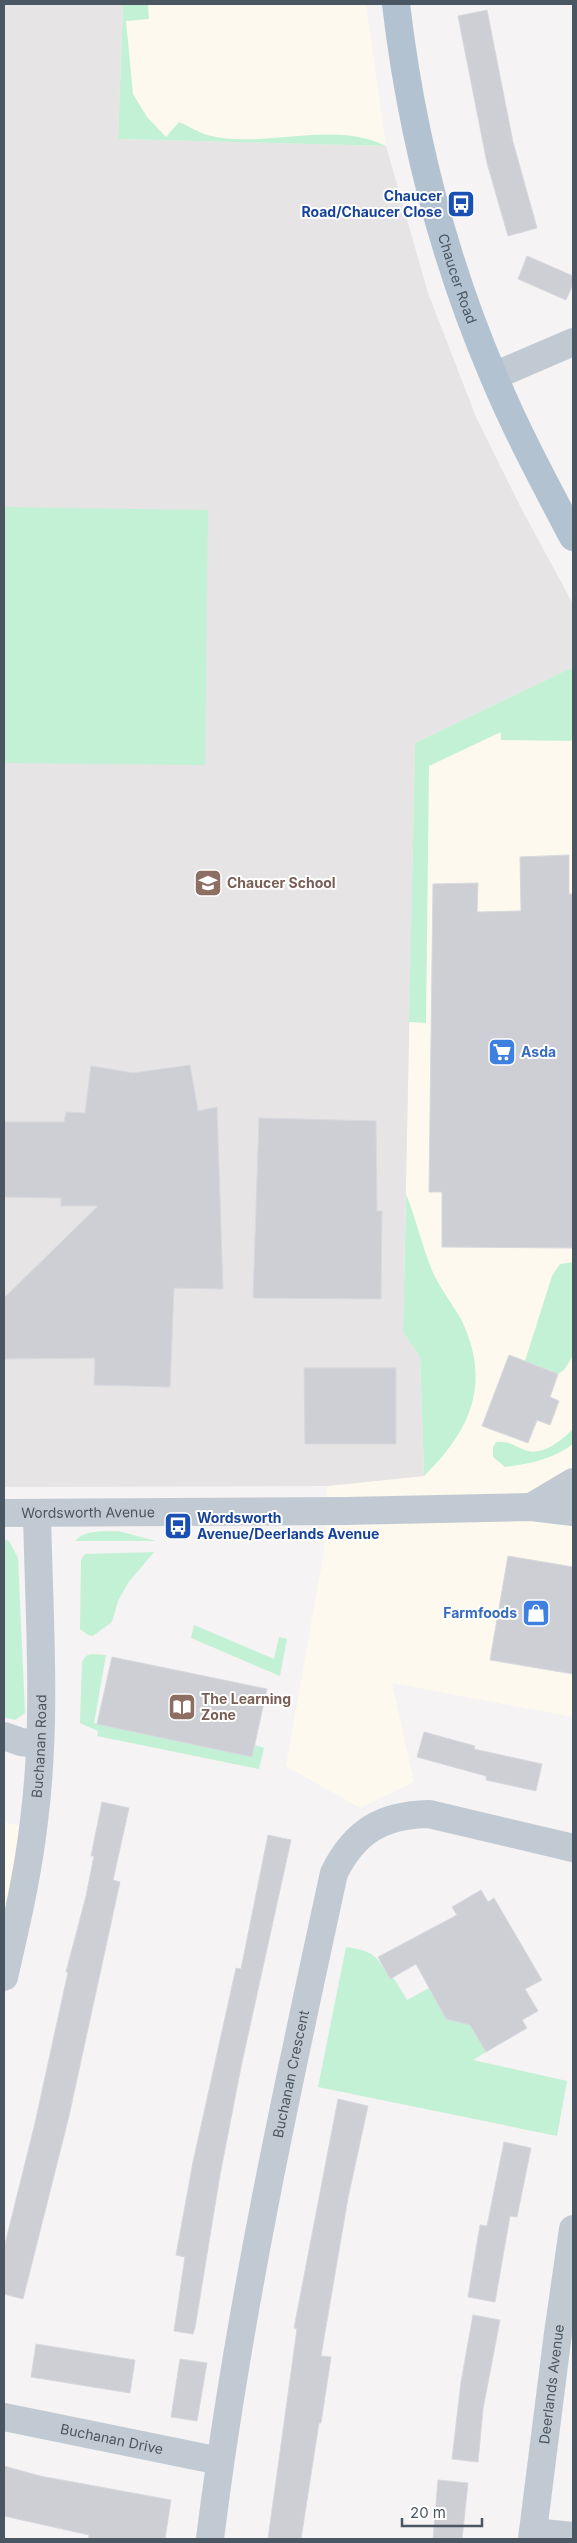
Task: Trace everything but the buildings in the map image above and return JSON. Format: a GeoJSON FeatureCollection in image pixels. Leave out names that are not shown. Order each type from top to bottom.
{"type":"FeatureCollection","features":[{"type":"Feature","properties":{"kind":"main road","name":"Chaucer Road"},"geometry":{"type":"LineString","coordinates":[[396,4],[418,141],[462,296],[494,376],[530,454],[573,536]]}},
{"type":"Feature","properties":{"kind":"street"},"geometry":{"type":"LineString","coordinates":[[494,376],[573,342]]}},
{"type":"Feature","properties":{"kind":"street","name":"Wordsworth Avenue"},"geometry":{"type":"LineString","coordinates":[[531,1507],[573,1482]]}},
{"type":"Feature","properties":{"kind":"street","name":"Wordsworth Avenue"},"geometry":{"type":"LineString","coordinates":[[4,1513],[398,1511],[531,1507],[573,1512]]}},
{"type":"Feature","properties":{"kind":"street","name":"Buchanan Road"},"geometry":{"type":"LineString","coordinates":[[4,1977],[24,1892],[34,1820],[39,1744],[37,1513]]}},
{"type":"Feature","properties":{"kind":"street"},"geometry":{"type":"LineString","coordinates":[[4,1736],[22,1742],[39,1744]]}},
{"type":"Feature","properties":{"kind":"street","name":"Buchanan Crescent"},"geometry":{"type":"LineString","coordinates":[[210,2539],[220,2461],[281,2116],[334,1873],[344,1853],[363,1832],[384,1821],[415,1814],[429,1814],[461,1819],[573,1848]]}},
{"type":"Feature","properties":{"kind":"street","name":"Deerlands Avenue"},"geometry":{"type":"LineString","coordinates":[[533,2536],[573,2229]]}},
{"type":"Feature","properties":{"kind":"street","name":"Buchanan Drive"},"geometry":{"type":"LineString","coordinates":[[4,2417],[220,2461]]}},
{"type":"Feature","properties":{"kind":"street"},"geometry":{"type":"LineString","coordinates":[[533,2536],[573,2536]]}},
{"type":"Feature","properties":{"kind":"shaded area","name":"Chaucer School"},"geometry":{"type":"Polygon","coordinates":[[[4,4],[123,4],[118,139],[386,146],[428,293],[476,417],[520,506],[573,604],[573,667],[415,743],[403,1332],[420,1357],[424,1476],[327,1486],[4,1487],[4,4]]]}},
{"type":"Feature","properties":{"kind":"shaded area"},"geometry":{"type":"Polygon","coordinates":[[[123,4],[366,4],[386,146],[118,139],[123,4]]]}},
{"type":"Feature","properties":{"kind":"shaded area"},"geometry":{"type":"Polygon","coordinates":[[[573,667],[573,1717],[392,1683],[414,1782],[360,1808],[286,1766],[324,1551],[327,1486],[424,1476],[403,1332],[415,743],[573,667]]]}},
{"type":"Feature","properties":{"kind":"shaded area"},"geometry":{"type":"Polygon","coordinates":[[[4,1822],[33,1829],[4,1934],[4,1822]]]}},
{"type":"Feature","properties":{"kind":"green space"},"geometry":{"type":"Polygon","coordinates":[[[123,4],[148,4],[149,19],[126,21],[133,94],[147,117],[166,137],[179,122],[207,135],[229,139],[344,135],[366,138],[386,146],[118,139],[123,4]]]}},
{"type":"Feature","properties":{"kind":"green space"},"geometry":{"type":"Polygon","coordinates":[[[4,507],[208,510],[205,765],[4,763],[4,507]]]}},
{"type":"Feature","properties":{"kind":"green space"},"geometry":{"type":"Polygon","coordinates":[[[573,667],[573,737],[571,741],[501,740],[501,732],[429,766],[426,1023],[409,1022],[415,743],[573,667]]]}},
{"type":"Feature","properties":{"kind":"green space"},"geometry":{"type":"Polygon","coordinates":[[[406,1194],[435,1277],[461,1319],[470,1342],[475,1364],[475,1385],[472,1404],[465,1423],[454,1441],[424,1476],[420,1357],[403,1332],[406,1194]]]}},
{"type":"Feature","properties":{"kind":"green space"},"geometry":{"type":"Polygon","coordinates":[[[573,1262],[573,1356],[564,1370],[558,1374],[525,1361],[552,1276],[560,1264],[573,1262]]]}},
{"type":"Feature","properties":{"kind":"green space"},"geometry":{"type":"Polygon","coordinates":[[[573,1429],[573,1444],[549,1457],[505,1467],[493,1457],[493,1447],[496,1442],[512,1444],[531,1452],[538,1451],[551,1446],[573,1429]]]}},
{"type":"Feature","properties":{"kind":"green space"},"geometry":{"type":"Polygon","coordinates":[[[118,1531],[156,1541],[75,1541],[89,1533],[118,1531]]]}},
{"type":"Feature","properties":{"kind":"green space"},"geometry":{"type":"Polygon","coordinates":[[[4,1539],[9,1541],[18,1558],[25,1713],[15,1720],[4,1717],[4,1539]]]}},
{"type":"Feature","properties":{"kind":"green space"},"geometry":{"type":"Polygon","coordinates":[[[154,1552],[128,1583],[118,1601],[112,1622],[93,1636],[80,1629],[81,1560],[85,1554],[154,1552]]]}},
{"type":"Feature","properties":{"kind":"green space"},"geometry":{"type":"Polygon","coordinates":[[[194,1625],[274,1659],[279,1637],[287,1639],[280,1676],[191,1638],[194,1625]]]}},
{"type":"Feature","properties":{"kind":"green space"},"geometry":{"type":"Polygon","coordinates":[[[91,1654],[106,1655],[94,1723],[252,1757],[255,1745],[264,1748],[259,1769],[97,1736],[98,1731],[80,1723],[82,1662],[86,1656],[91,1654]]]}},
{"type":"Feature","properties":{"kind":"green space"},"geometry":{"type":"Polygon","coordinates":[[[346,1947],[362,1950],[373,1955],[389,1978],[393,1977],[407,2000],[429,1988],[446,2019],[470,2025],[486,2052],[473,2060],[567,2081],[557,2136],[318,2087],[346,1947]]]}},
{"type":"Feature","properties":{"kind":"place","name":"Chaucer Road/Chaucer Close"},"geometry":{"type":"Point","coordinates":[461,204]}},
{"type":"Feature","properties":{"kind":"place","name":"Chaucer School"},"geometry":{"type":"Point","coordinates":[208,883]}},
{"type":"Feature","properties":{"kind":"place","name":"Asda"},"geometry":{"type":"Point","coordinates":[502,1052]}},
{"type":"Feature","properties":{"kind":"place","name":"Wordsworth Avenue/Deerlands Avenue"},"geometry":{"type":"Point","coordinates":[178,1526]}},
{"type":"Feature","properties":{"kind":"place","name":"Farmfoods"},"geometry":{"type":"Point","coordinates":[536,1613]}},
{"type":"Feature","properties":{"kind":"place","name":"The Learning Zone"},"geometry":{"type":"Point","coordinates":[182,1707]}}]}
